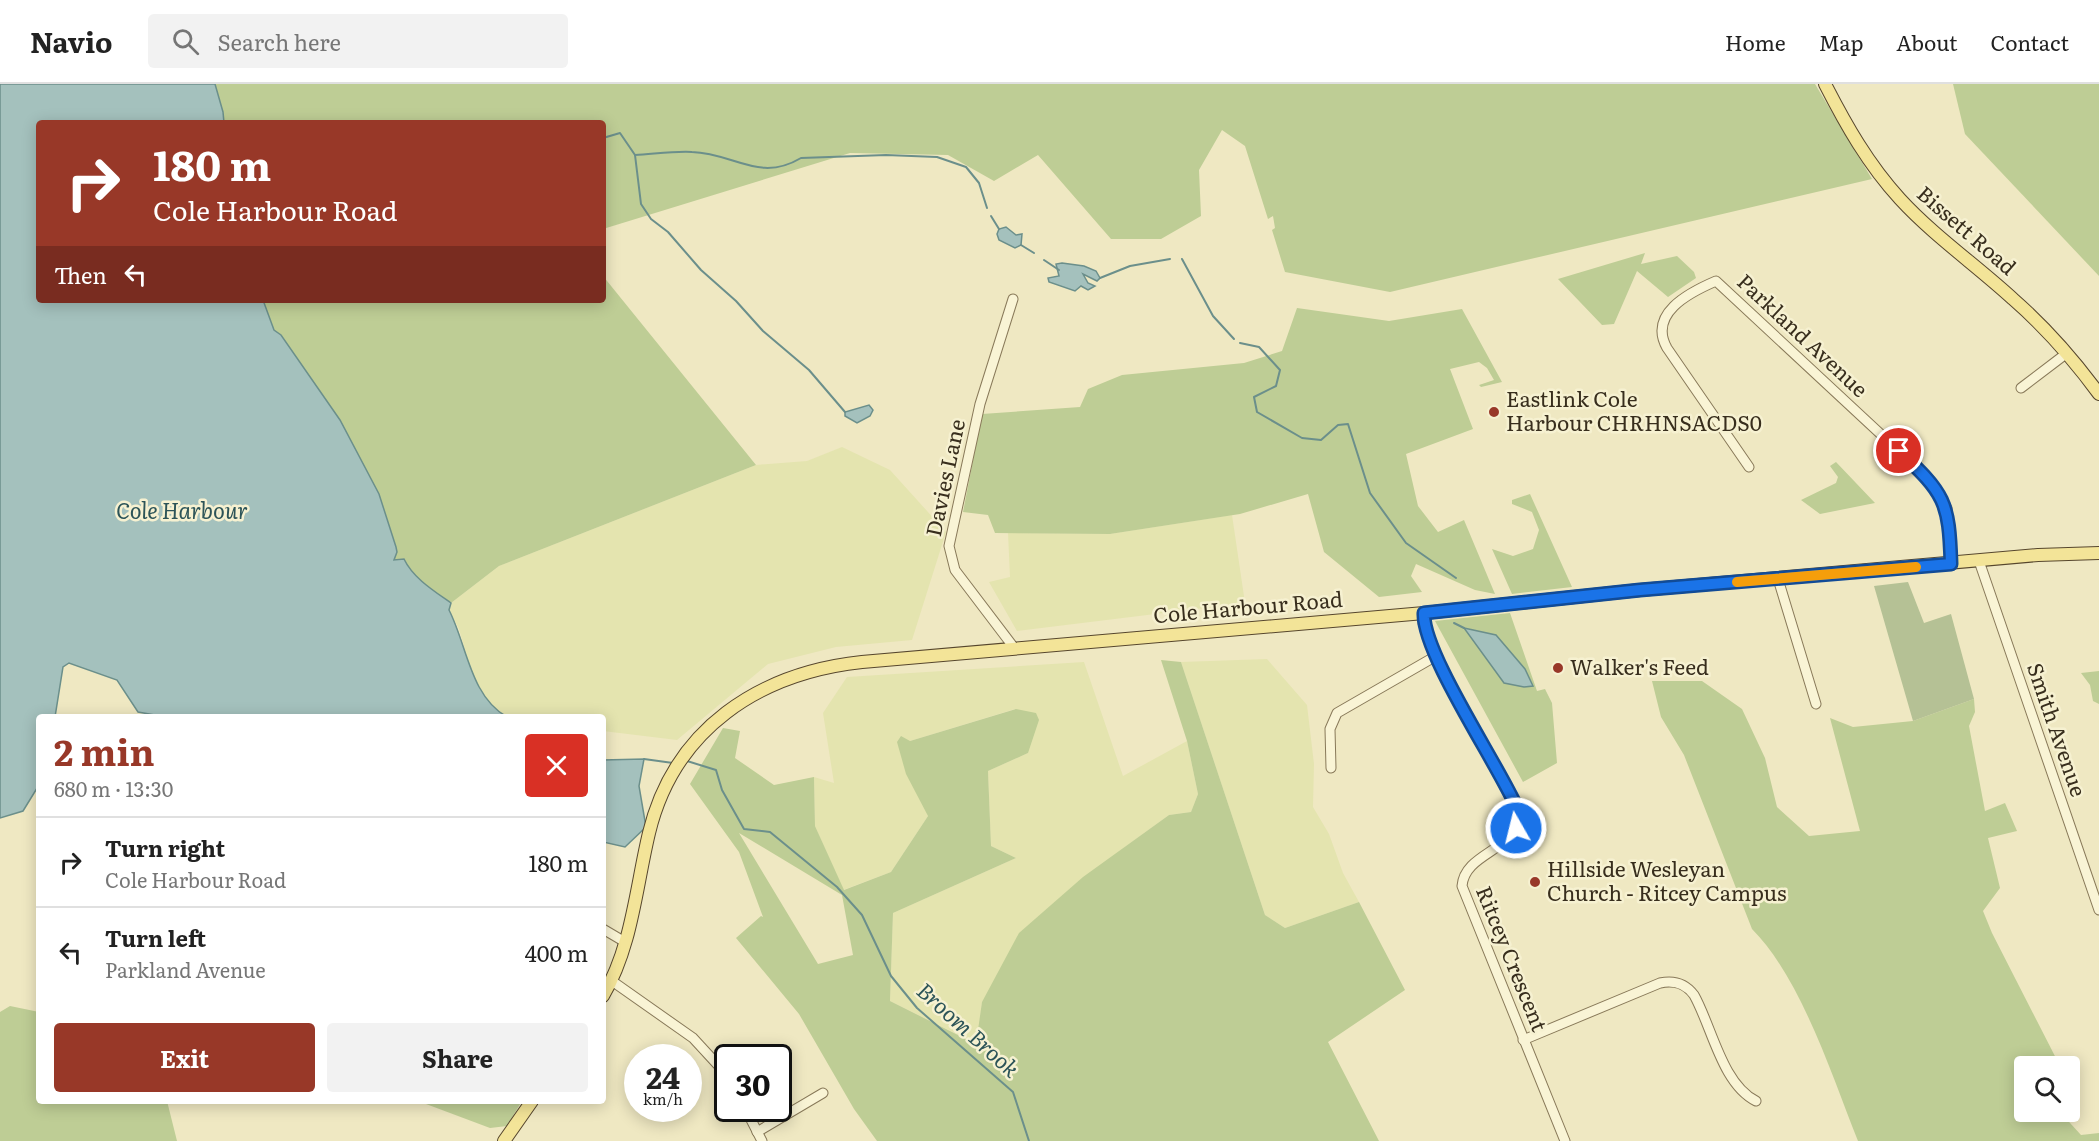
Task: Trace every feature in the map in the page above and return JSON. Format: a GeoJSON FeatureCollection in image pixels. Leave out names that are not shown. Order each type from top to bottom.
{"type":"FeatureCollection","features":[{"type":"Feature","properties":{"kind":"main road","name":"Bissett Road"},"geometry":{"type":"LineString","coordinates":[[1825,84],[1863,153],[1900,199],[1941,239],[2014,299],[2067,353],[2099,394]]}},
{"type":"Feature","properties":{"kind":"main road","name":"Cole Harbour Road"},"geometry":{"type":"LineString","coordinates":[[606,991],[612,981],[625,942],[648,835],[664,790],[690,747],[731,708],[770,685],[824,668],[862,662],[1424,613],[1640,590],[2038,555],[2099,553]]}},
{"type":"Feature","properties":{"kind":"main road"},"geometry":{"type":"LineString","coordinates":[[504,1141],[530,1104]]}},
{"type":"Feature","properties":{"kind":"street","name":"Parkland Avenue"},"geometry":{"type":"LineString","coordinates":[[1749,467],[1667,348],[1662,335],[1662,323],[1669,311],[1688,296],[1716,281],[1930,480],[1944,500],[1948,514],[1951,564]]}},
{"type":"Feature","properties":{"kind":"street","name":"Davies Lane"},"geometry":{"type":"LineString","coordinates":[[1013,299],[980,404],[949,546],[955,570],[1015,650]]}},
{"type":"Feature","properties":{"kind":"street"},"geometry":{"type":"LineString","coordinates":[[2021,388],[2067,353]]}},
{"type":"Feature","properties":{"kind":"street","name":"Smith Avenue"},"geometry":{"type":"LineString","coordinates":[[1979,561],[2099,910]]}},
{"type":"Feature","properties":{"kind":"street"},"geometry":{"type":"LineString","coordinates":[[1778,579],[1816,704]]}},
{"type":"Feature","properties":{"kind":"street","name":"Ritcey Crescent"},"geometry":{"type":"LineString","coordinates":[[1424,613],[1423,623],[1436,656],[1517,810],[1517,825],[1512,835],[1470,867],[1462,886],[1565,1141]]}},
{"type":"Feature","properties":{"kind":"street"},"geometry":{"type":"LineString","coordinates":[[1331,768],[1330,729],[1337,712],[1436,656]]}},
{"type":"Feature","properties":{"kind":"street"},"geometry":{"type":"LineString","coordinates":[[606,931],[625,942]]}},
{"type":"Feature","properties":{"kind":"street"},"geometry":{"type":"LineString","coordinates":[[612,981],[693,1038],[714,1061]]}},
{"type":"Feature","properties":{"kind":"street"},"geometry":{"type":"LineString","coordinates":[[1523,1040],[1660,982],[1678,982],[1694,995],[1736,1085],[1744,1095],[1756,1101]]}},
{"type":"Feature","properties":{"kind":"street"},"geometry":{"type":"LineString","coordinates":[[757,1132],[823,1093]]}},
{"type":"Feature","properties":{"kind":"street"},"geometry":{"type":"LineString","coordinates":[[752,1122],[762,1141]]}},
{"type":"Feature","properties":{"kind":"green space"},"geometry":{"type":"Polygon","coordinates":[[[0,84],[1815,84],[1872,179],[1390,292],[1285,272],[1272,230],[1275,228],[1273,216],[1268,219],[1245,146],[1222,130],[1199,170],[1201,216],[1161,239],[1111,239],[1038,155],[994,181],[948,155],[850,153],[606,228],[606,120],[36,120],[36,303],[606,303],[606,280],[756,465],[499,566],[451,603],[449,610],[477,683],[495,708],[503,714],[149,714],[138,712],[117,680],[69,663],[63,667],[55,714],[36,714],[36,790],[23,811],[0,818],[0,84]]]}},
{"type":"Feature","properties":{"kind":"green space"},"geometry":{"type":"Polygon","coordinates":[[[1953,84],[2099,84],[2099,276],[1965,134],[1953,84]]]}},
{"type":"Feature","properties":{"kind":"green space"},"geometry":{"type":"Polygon","coordinates":[[[1645,253],[1641,264],[1677,256],[1694,272],[1696,278],[1668,297],[1637,271],[1614,324],[1602,325],[1558,279],[1645,253]]]}},
{"type":"Feature","properties":{"kind":"green space"},"geometry":{"type":"Polygon","coordinates":[[[1297,308],[1389,321],[1462,309],[1502,382],[1481,387],[1479,385],[1494,380],[1487,368],[1479,362],[1450,369],[1473,429],[1406,454],[1418,506],[1438,532],[1464,520],[1495,594],[1475,590],[1416,564],[1411,576],[1422,592],[1379,597],[1324,552],[1308,494],[1240,514],[1110,534],[995,533],[988,515],[963,512],[982,414],[1080,407],[1088,389],[1122,375],[1244,363],[1282,351],[1297,308]]]}},
{"type":"Feature","properties":{"kind":"green space"},"geometry":{"type":"Polygon","coordinates":[[[842,447],[890,470],[946,532],[912,640],[836,647],[768,664],[677,740],[606,731],[606,714],[504,714],[493,710],[472,674],[459,629],[449,610],[451,603],[499,566],[756,465],[807,461],[842,447]]]}},
{"type":"Feature","properties":{"kind":"green space"},"geometry":{"type":"Polygon","coordinates":[[[1836,462],[1875,503],[1820,514],[1801,500],[1836,483],[1838,477],[1830,466],[1836,462]]]}},
{"type":"Feature","properties":{"kind":"green space"},"geometry":{"type":"Polygon","coordinates":[[[1530,494],[1572,587],[1512,594],[1492,549],[1513,556],[1533,549],[1539,530],[1532,512],[1512,504],[1512,500],[1530,494]]]}},
{"type":"Feature","properties":{"kind":"green space"},"geometry":{"type":"Polygon","coordinates":[[[1232,515],[1245,603],[1017,631],[989,582],[1010,577],[1008,533],[1110,534],[1232,515]]]}},
{"type":"Feature","properties":{"kind":"green space"},"geometry":{"type":"Polygon","coordinates":[[[1908,582],[1924,623],[1951,614],[1974,699],[1913,721],[1874,586],[1908,582]]]}},
{"type":"Feature","properties":{"kind":"green space"},"geometry":{"type":"Polygon","coordinates":[[[1510,613],[1537,691],[1545,689],[1552,703],[1557,763],[1523,782],[1435,621],[1510,613]]]}},
{"type":"Feature","properties":{"kind":"green space"},"geometry":{"type":"Polygon","coordinates":[[[1267,659],[1307,705],[1314,764],[1313,807],[1329,834],[1343,873],[1359,902],[1285,928],[1265,915],[1181,662],[1267,659]]]}},
{"type":"Feature","properties":{"kind":"green space"},"geometry":{"type":"Polygon","coordinates":[[[1161,660],[1181,662],[1265,915],[1285,928],[1359,902],[1405,990],[1328,1042],[1379,1141],[877,1141],[854,1109],[799,1014],[736,938],[761,916],[763,917],[739,852],[690,784],[723,728],[740,731],[735,758],[774,785],[814,777],[815,826],[844,890],[891,872],[928,816],[906,774],[897,742],[901,736],[910,741],[1016,709],[1036,713],[1039,720],[1028,753],[988,771],[991,846],[1016,858],[893,913],[890,1001],[976,1044],[982,1002],[1019,933],[1083,877],[1169,815],[1191,812],[1198,794],[1187,741],[1161,660]],[[739,833],[818,964],[853,955],[842,895],[739,833]]]}},
{"type":"Feature","properties":{"kind":"green space"},"geometry":{"type":"Polygon","coordinates":[[[1084,662],[1123,776],[1187,741],[1198,794],[1191,812],[1169,815],[1125,847],[982,1002],[977,1044],[890,1001],[893,913],[1016,858],[991,846],[988,771],[1028,753],[1015,709],[910,741],[928,816],[891,872],[843,890],[815,826],[814,777],[834,783],[823,713],[847,677],[1084,662]]]}},
{"type":"Feature","properties":{"kind":"green space"},"geometry":{"type":"Polygon","coordinates":[[[2099,671],[2099,704],[2093,701],[2090,685],[2081,673],[2099,671]]]}},
{"type":"Feature","properties":{"kind":"green space"},"geometry":{"type":"Polygon","coordinates":[[[1652,681],[1702,681],[1742,709],[1765,758],[1777,807],[1809,836],[1860,831],[1830,718],[1853,727],[1913,721],[1974,699],[1975,712],[1969,726],[1985,811],[2005,803],[2017,831],[1988,838],[2000,888],[1983,911],[2055,1056],[2014,1056],[2014,1122],[2069,1122],[2081,1135],[2099,1133],[2099,1141],[1858,1141],[1814,1029],[1786,974],[1752,929],[1684,755],[1661,717],[1652,681]]]}},
{"type":"Feature","properties":{"kind":"green space"},"geometry":{"type":"Polygon","coordinates":[[[10,1006],[36,1011],[36,1104],[168,1104],[177,1141],[0,1141],[0,1012],[10,1006]]]}},
{"type":"Feature","properties":{"kind":"green space"},"geometry":{"type":"Polygon","coordinates":[[[426,1104],[520,1104],[507,1126],[490,1128],[426,1104]]]}},
{"type":"Feature","properties":{"kind":"water","name":"Cole Harbour"},"geometry":{"type":"Polygon","coordinates":[[[0,84],[215,84],[224,120],[36,120],[36,303],[264,303],[274,330],[281,335],[340,420],[379,494],[396,547],[394,560],[404,559],[418,578],[451,603],[449,610],[477,683],[495,708],[503,714],[149,714],[138,712],[117,680],[69,663],[63,667],[55,714],[36,714],[36,790],[23,811],[0,818],[0,84]]]}},
{"type":"Feature","properties":{"kind":"water"},"geometry":{"type":"Polygon","coordinates":[[[1006,227],[1016,235],[1022,234],[1021,245],[1015,248],[999,240],[997,234],[999,229],[1006,227]]]}},
{"type":"Feature","properties":{"kind":"water"},"geometry":{"type":"Polygon","coordinates":[[[1056,264],[1084,266],[1096,271],[1100,278],[1097,281],[1083,274],[1088,283],[1095,286],[1088,290],[1081,286],[1075,291],[1049,282],[1048,278],[1059,276],[1056,264]]]}},
{"type":"Feature","properties":{"kind":"water"},"geometry":{"type":"Polygon","coordinates":[[[869,405],[873,410],[870,416],[857,423],[845,416],[845,412],[869,405]]]}},
{"type":"Feature","properties":{"kind":"water"},"geometry":{"type":"Polygon","coordinates":[[[1464,628],[1496,635],[1525,669],[1533,686],[1524,687],[1504,683],[1464,628]]]}},
{"type":"Feature","properties":{"kind":"water"},"geometry":{"type":"Polygon","coordinates":[[[644,759],[639,786],[646,827],[625,847],[606,843],[606,760],[644,759]]]}},
{"type":"Feature","properties":{"kind":"waterway"},"geometry":{"type":"LineString","coordinates":[[606,137],[620,133],[635,155],[641,204],[651,219],[668,232],[701,270],[736,301],[763,331],[809,370],[845,412]]}},
{"type":"Feature","properties":{"kind":"waterway"},"geometry":{"type":"LineString","coordinates":[[635,155],[692,152],[721,157],[746,165],[772,168],[801,158],[886,155],[937,157],[966,167],[979,183],[987,208]]}},
{"type":"Feature","properties":{"kind":"waterway"},"geometry":{"type":"LineString","coordinates":[[991,216],[999,229]]}},
{"type":"Feature","properties":{"kind":"waterway"},"geometry":{"type":"LineString","coordinates":[[1021,245],[1034,253]]}},
{"type":"Feature","properties":{"kind":"waterway"},"geometry":{"type":"LineString","coordinates":[[1100,278],[1130,266],[1170,259]]}},
{"type":"Feature","properties":{"kind":"waterway"},"geometry":{"type":"LineString","coordinates":[[1182,259],[1213,316],[1234,339]]}},
{"type":"Feature","properties":{"kind":"waterway"},"geometry":{"type":"LineString","coordinates":[[1044,260],[1059,270]]}},
{"type":"Feature","properties":{"kind":"waterway"},"geometry":{"type":"LineString","coordinates":[[1240,343],[1259,347],[1280,370],[1276,386],[1254,397],[1257,412],[1302,438],[1321,440],[1338,425],[1348,424],[1370,493],[1406,543],[1456,578]]}},
{"type":"Feature","properties":{"kind":"waterway"},"geometry":{"type":"LineString","coordinates":[[1454,623],[1464,628]]}},
{"type":"Feature","properties":{"kind":"waterway","name":"Broom Brook"},"geometry":{"type":"LineString","coordinates":[[644,759],[673,763]]}},
{"type":"Feature","properties":{"kind":"waterway","name":"Broom Brook"},"geometry":{"type":"LineString","coordinates":[[687,761],[716,770],[722,790],[744,829],[770,832],[837,887],[862,915],[891,976],[917,1008],[1013,1092],[1029,1141]]}},
{"type":"Feature","properties":{"kind":"slow traffic"},"geometry":{"type":"LineString","coordinates":[[1737,582],[1916,567]]}},
{"type":"Feature","properties":{"kind":"place","name":"Eastlink Cole Harbour CHRHNSACDS0"},"geometry":{"type":"Point","coordinates":[1494,412]}},
{"type":"Feature","properties":{"kind":"place","name":"Walker's Feed"},"geometry":{"type":"Point","coordinates":[1558,668]}},
{"type":"Feature","properties":{"kind":"place","name":"Hillside Wesleyan Church - Ritcey Campus"},"geometry":{"type":"Point","coordinates":[1535,882]}},
{"type":"Feature","properties":{"kind":"route"},"geometry":{"type":"LineString","coordinates":[[1516,828],[1518,818],[1516,806],[1436,656],[1423,623],[1424,613],[1640,590],[1951,564],[1950,525],[1944,500],[1936,486],[1925,474],[1899,451]]}}]}
